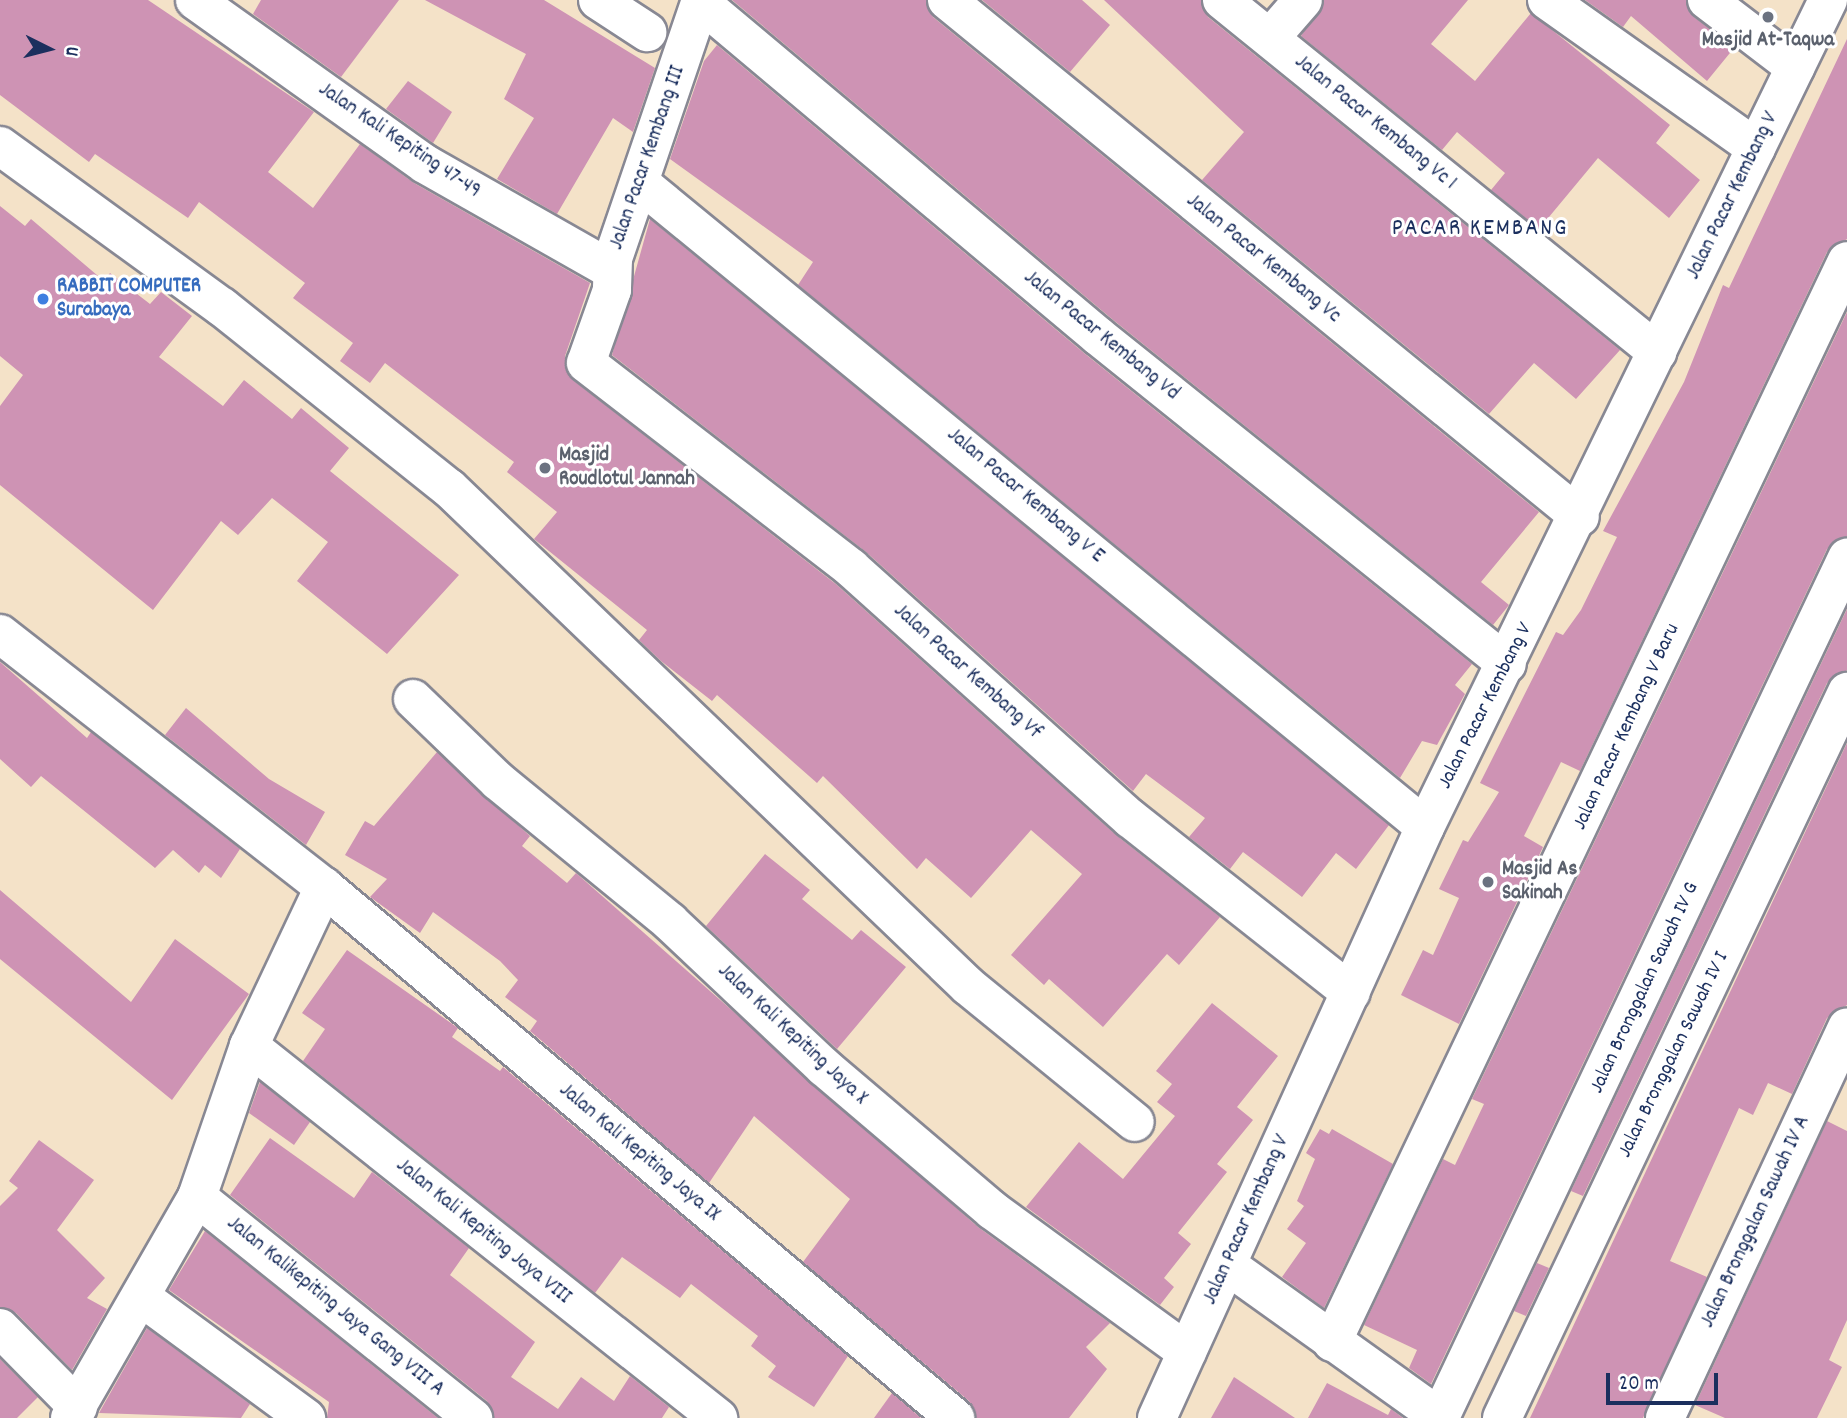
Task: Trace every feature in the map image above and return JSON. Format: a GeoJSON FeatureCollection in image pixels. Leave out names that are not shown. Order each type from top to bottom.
{"type":"FeatureCollection","features":[{"type":"Feature","properties":{"kind":"street","name":"Jalan Kali Kepiting 47-49"},"geometry":{"type":"LineString","coordinates":[[195,0],[425,164],[610,270]]}},
{"type":"Feature","properties":{"kind":"street"},"geometry":{"type":"LineString","coordinates":[[598,0],[647,32]]}},
{"type":"Feature","properties":{"kind":"street","name":"Jalan Pacar Kembang Vc"},"geometry":{"type":"LineString","coordinates":[[947,0],[1580,517]]}},
{"type":"Feature","properties":{"kind":"street","name":"Jalan Pacar Kembang Vc 1"},"geometry":{"type":"LineString","coordinates":[[1222,0],[1657,352]]}},
{"type":"Feature","properties":{"kind":"street"},"geometry":{"type":"LineString","coordinates":[[1270,38],[1303,0]]}},
{"type":"Feature","properties":{"kind":"street"},"geometry":{"type":"LineString","coordinates":[[1547,0],[1756,148]]}},
{"type":"Feature","properties":{"kind":"street"},"geometry":{"type":"LineString","coordinates":[[1707,0],[1795,67]]}},
{"type":"Feature","properties":{"kind":"street","name":"Jalan Pacar Kembang V"},"geometry":{"type":"LineString","coordinates":[[1157,1418],[1351,993],[1417,820],[1507,664],[1828,0]]}},
{"type":"Feature","properties":{"kind":"street","name":"Jalan Pacar Kembang III"},"geometry":{"type":"LineString","coordinates":[[585,355],[612,290],[610,270],[701,1]]}},
{"type":"Feature","properties":{"kind":"street","name":"Jalan Pacar Kembang Vd"},"geometry":{"type":"LineString","coordinates":[[701,1],[1098,336],[1507,664]]}},
{"type":"Feature","properties":{"kind":"street"},"geometry":{"type":"LineString","coordinates":[[0,146],[222,307],[449,488],[968,986],[1135,1122]]}},
{"type":"Feature","properties":{"kind":"street","name":"Jalan Pacar Kembang V E"},"geometry":{"type":"LineString","coordinates":[[640,183],[1417,820]]}},
{"type":"Feature","properties":{"kind":"street","name":"Jalan Pacar Kembang V Baru"},"geometry":{"type":"LineString","coordinates":[[1332,1342],[1847,261]]}},
{"type":"Feature","properties":{"kind":"street","name":"Jalan Pacar Kembang Vf"},"geometry":{"type":"LineString","coordinates":[[585,355],[592,371],[850,568],[1131,819],[1351,993]]}},
{"type":"Feature","properties":{"kind":"street","name":"Jalan Bronggalan Sawah IV G"},"geometry":{"type":"LineString","coordinates":[[1440,1418],[1847,558]]}},
{"type":"Feature","properties":{"kind":"street","name":"Jalan Kali Kepiting Jaya IX"},"geometry":{"type":"LineString","coordinates":[[0,634],[324,887],[955,1418]]}},
{"type":"Feature","properties":{"kind":"street","name":"Jalan Bronggalan Sawah IV I"},"geometry":{"type":"LineString","coordinates":[[1502,1418],[1847,692]]}},
{"type":"Feature","properties":{"kind":"street","name":"Jalan Kali Kepiting Jaya X"},"geometry":{"type":"LineString","coordinates":[[413,699],[498,781],[670,922],[824,1067],[992,1210],[1187,1352]]}},
{"type":"Feature","properties":{"kind":"street"},"geometry":{"type":"LineString","coordinates":[[0,1328],[74,1413],[197,1197],[249,1046],[324,887]]}},
{"type":"Feature","properties":{"kind":"street","name":"Jalan Bronggalan Sawah IV A"},"geometry":{"type":"LineString","coordinates":[[1665,1418],[1847,1027]]}},
{"type":"Feature","properties":{"kind":"street","name":"Jalan Kali Kepiting Jaya VIII"},"geometry":{"type":"LineString","coordinates":[[249,1046],[718,1418]]}},
{"type":"Feature","properties":{"kind":"street","name":"Jalan Kalikepiting Jaya Gang VIII A"},"geometry":{"type":"LineString","coordinates":[[197,1197],[473,1418]]}},
{"type":"Feature","properties":{"kind":"street"},"geometry":{"type":"LineString","coordinates":[[1227,1265],[1440,1418]]}},
{"type":"Feature","properties":{"kind":"street"},"geometry":{"type":"LineString","coordinates":[[141,1297],[306,1418]]}},
{"type":"Feature","properties":{"kind":"building"},"geometry":{"type":"Polygon","coordinates":[[[0,0],[148,0],[314,112],[268,172],[313,208],[360,144],[414,183],[590,283],[565,356],[573,380],[837,585],[1116,835],[1220,917],[1179,965],[1167,954],[1103,1027],[1049,979],[1044,985],[1011,955],[1082,874],[1031,830],[971,898],[926,858],[917,869],[823,776],[817,783],[717,695],[712,701],[661,661],[639,640],[647,630],[534,539],[557,512],[507,472],[514,462],[385,363],[370,383],[340,361],[353,343],[293,298],[305,283],[199,202],[188,218],[95,154],[89,162],[0,95],[0,0]]]}},
{"type":"Feature","properties":{"kind":"building"},"geometry":{"type":"Polygon","coordinates":[[[261,0],[399,0],[341,77],[253,14],[261,0]]]}},
{"type":"Feature","properties":{"kind":"building"},"geometry":{"type":"Polygon","coordinates":[[[425,0],[544,0],[655,68],[633,132],[613,118],[557,214],[497,179],[534,118],[504,99],[526,54],[425,0]]]}},
{"type":"Feature","properties":{"kind":"building"},"geometry":{"type":"Polygon","coordinates":[[[732,0],[926,0],[933,17],[1539,512],[1481,582],[1509,605],[1493,625],[1112,319],[732,0]]]}},
{"type":"Feature","properties":{"kind":"building"},"geometry":{"type":"Polygon","coordinates":[[[982,0],[1082,0],[1110,25],[1070,72],[982,0]]]}},
{"type":"Feature","properties":{"kind":"building"},"geometry":{"type":"Polygon","coordinates":[[[1104,0],[1201,0],[1208,17],[1620,350],[1576,399],[1534,363],[1489,414],[1202,180],[1244,132],[1104,0]]]}},
{"type":"Feature","properties":{"kind":"building"},"geometry":{"type":"Polygon","coordinates":[[[1324,0],[1468,0],[1431,44],[1475,81],[1531,13],[1670,125],[1656,143],[1700,180],[1669,218],[1598,158],[1539,229],[1491,190],[1505,173],[1457,132],[1442,150],[1301,36],[1324,0]]]}},
{"type":"Feature","properties":{"kind":"building"},"geometry":{"type":"Polygon","coordinates":[[[1585,0],[1686,0],[1694,17],[1734,48],[1707,81],[1631,16],[1623,27],[1585,0]]]}},
{"type":"Feature","properties":{"kind":"building"},"geometry":{"type":"Polygon","coordinates":[[[1847,39],[1847,239],[1827,252],[1580,771],[1561,762],[1524,836],[1543,847],[1459,1024],[1401,995],[1423,950],[1433,955],[1459,898],[1439,889],[1463,840],[1468,842],[1499,792],[1480,783],[1556,632],[1563,635],[1581,610],[1617,537],[1603,531],[1684,382],[1723,285],[1729,288],[1847,39]]]}},
{"type":"Feature","properties":{"kind":"building"},"geometry":{"type":"Polygon","coordinates":[[[717,45],[1084,353],[1472,664],[1455,685],[1465,694],[1437,745],[1422,741],[1400,778],[798,285],[813,262],[670,159],[704,61],[717,45]]]}},
{"type":"Feature","properties":{"kind":"building"},"geometry":{"type":"Polygon","coordinates":[[[408,81],[452,112],[433,143],[386,109],[408,81]]]}},
{"type":"Feature","properties":{"kind":"building"},"geometry":{"type":"Polygon","coordinates":[[[0,206],[25,226],[31,219],[104,281],[110,273],[150,304],[161,292],[192,316],[159,357],[223,406],[244,380],[292,419],[301,408],[349,448],[330,471],[459,575],[387,654],[297,581],[328,542],[272,498],[238,535],[221,521],[153,610],[0,485],[0,406],[23,375],[0,356],[0,206]]]}},
{"type":"Feature","properties":{"kind":"building"},"geometry":{"type":"Polygon","coordinates":[[[650,219],[1389,825],[1356,869],[1336,853],[1302,897],[1243,852],[1230,869],[1189,837],[1205,818],[1146,774],[1133,791],[866,552],[612,355],[650,219]]]}},
{"type":"Feature","properties":{"kind":"building"},"geometry":{"type":"Polygon","coordinates":[[[1847,312],[1847,536],[1827,549],[1431,1384],[1409,1368],[1417,1350],[1364,1325],[1443,1159],[1455,1165],[1484,1104],[1472,1099],[1847,312]]]}},
{"type":"Feature","properties":{"kind":"building"},"geometry":{"type":"Polygon","coordinates":[[[1847,609],[1847,670],[1827,683],[1583,1196],[1571,1191],[1847,609]]]}},
{"type":"Feature","properties":{"kind":"building"},"geometry":{"type":"Polygon","coordinates":[[[0,662],[87,738],[91,732],[240,849],[221,878],[205,865],[199,873],[173,850],[155,868],[41,776],[31,787],[0,759],[0,662]]]}},
{"type":"Feature","properties":{"kind":"building"},"geometry":{"type":"Polygon","coordinates":[[[186,708],[269,779],[325,812],[306,845],[165,735],[186,708]]]}},
{"type":"Feature","properties":{"kind":"building"},"geometry":{"type":"Polygon","coordinates":[[[1847,743],[1847,1005],[1827,1018],[1792,1094],[1768,1083],[1753,1115],[1739,1108],[1670,1261],[1707,1277],[1643,1418],[1530,1418],[1847,743]]]}},
{"type":"Feature","properties":{"kind":"building"},"geometry":{"type":"Polygon","coordinates":[[[437,752],[530,836],[522,846],[567,883],[576,873],[978,1227],[1110,1323],[1086,1347],[1107,1369],[1069,1418],[976,1418],[969,1401],[803,1262],[850,1199],[754,1116],[709,1183],[530,1031],[537,1021],[505,997],[518,980],[500,961],[433,912],[420,933],[370,897],[387,879],[345,855],[365,821],[374,826],[437,752]]]}},
{"type":"Feature","properties":{"kind":"building"},"geometry":{"type":"Polygon","coordinates":[[[765,854],[810,890],[802,899],[852,940],[861,930],[906,967],[837,1049],[706,926],[765,854]]]}},
{"type":"Feature","properties":{"kind":"building"},"geometry":{"type":"Polygon","coordinates":[[[0,890],[131,1002],[175,939],[249,994],[172,1100],[0,959],[0,890]]]}},
{"type":"Feature","properties":{"kind":"building"},"geometry":{"type":"Polygon","coordinates":[[[347,950],[458,1028],[452,1037],[500,1071],[503,1067],[848,1356],[814,1407],[768,1377],[776,1366],[751,1346],[758,1336],[691,1284],[680,1298],[622,1257],[595,1293],[303,1061],[325,1029],[302,1013],[347,950]]]}},
{"type":"Feature","properties":{"kind":"building"},"geometry":{"type":"Polygon","coordinates":[[[1212,1003],[1278,1056],[1237,1107],[1253,1120],[1217,1164],[1227,1172],[1178,1233],[1191,1244],[1164,1278],[1174,1287],[1160,1305],[1026,1207],[1079,1142],[1123,1179],[1175,1116],[1157,1102],[1172,1084],[1156,1071],[1212,1003]]]}},
{"type":"Feature","properties":{"kind":"building"},"geometry":{"type":"Polygon","coordinates":[[[260,1082],[310,1122],[294,1145],[249,1113],[260,1082]]]}},
{"type":"Feature","properties":{"kind":"building"},"geometry":{"type":"Polygon","coordinates":[[[1827,1121],[1847,1131],[1847,1320],[1829,1360],[1842,1367],[1817,1418],[1725,1418],[1695,1405],[1827,1121]]]}},
{"type":"Feature","properties":{"kind":"building"},"geometry":{"type":"Polygon","coordinates":[[[1320,1129],[1329,1134],[1332,1129],[1393,1164],[1324,1308],[1282,1277],[1306,1243],[1287,1229],[1304,1206],[1297,1201],[1315,1159],[1306,1153],[1320,1129]]]}},
{"type":"Feature","properties":{"kind":"building"},"geometry":{"type":"Polygon","coordinates":[[[270,1138],[354,1198],[372,1172],[469,1248],[450,1275],[535,1342],[511,1377],[558,1409],[581,1377],[614,1401],[630,1376],[669,1407],[662,1418],[494,1418],[487,1401],[230,1195],[270,1138]]]}},
{"type":"Feature","properties":{"kind":"building"},"geometry":{"type":"Polygon","coordinates":[[[39,1140],[94,1180],[57,1230],[105,1278],[87,1298],[107,1309],[72,1370],[16,1313],[0,1307],[0,1206],[18,1188],[9,1181],[39,1140]]]}},
{"type":"Feature","properties":{"kind":"building"},"geometry":{"type":"Polygon","coordinates":[[[205,1231],[438,1418],[327,1418],[329,1402],[169,1290],[205,1231]]]}},
{"type":"Feature","properties":{"kind":"building"},"geometry":{"type":"Polygon","coordinates":[[[1537,1263],[1549,1268],[1526,1316],[1514,1311],[1537,1263]]]}},
{"type":"Feature","properties":{"kind":"building"},"geometry":{"type":"Polygon","coordinates":[[[147,1328],[250,1404],[241,1418],[99,1413],[147,1328]]]}},
{"type":"Feature","properties":{"kind":"building"},"geometry":{"type":"Polygon","coordinates":[[[0,1359],[38,1397],[17,1418],[0,1418],[0,1359]]]}},
{"type":"Feature","properties":{"kind":"building"},"geometry":{"type":"Polygon","coordinates":[[[1234,1377],[1295,1418],[1211,1418],[1234,1377]]]}},
{"type":"Feature","properties":{"kind":"building"},"geometry":{"type":"Polygon","coordinates":[[[1327,1383],[1388,1415],[1391,1409],[1403,1418],[1308,1418],[1327,1383]]]}},
{"type":"Feature","properties":{"kind":"building"},"geometry":{"type":"Polygon","coordinates":[[[892,1393],[921,1418],[874,1418],[892,1393]]]}},
{"type":"Feature","properties":{"kind":"place","name":"Masjid At-Taqwa"},"geometry":{"type":"Point","coordinates":[1768,17]}},
{"type":"Feature","properties":{"kind":"place","name":"RABBIT COMPUTER Surabaya"},"geometry":{"type":"Point","coordinates":[43,299]}},
{"type":"Feature","properties":{"kind":"place","name":"Masjid Roudlotul Jannah"},"geometry":{"type":"Point","coordinates":[545,468]}},
{"type":"Feature","properties":{"kind":"place","name":"Masjid As Sakinah"},"geometry":{"type":"Point","coordinates":[1488,882]}},
{"type":"Feature","properties":{"kind":"district","name":"PACAR KEMBANG"},"geometry":{"type":"Point","coordinates":[1480,230]}}]}
